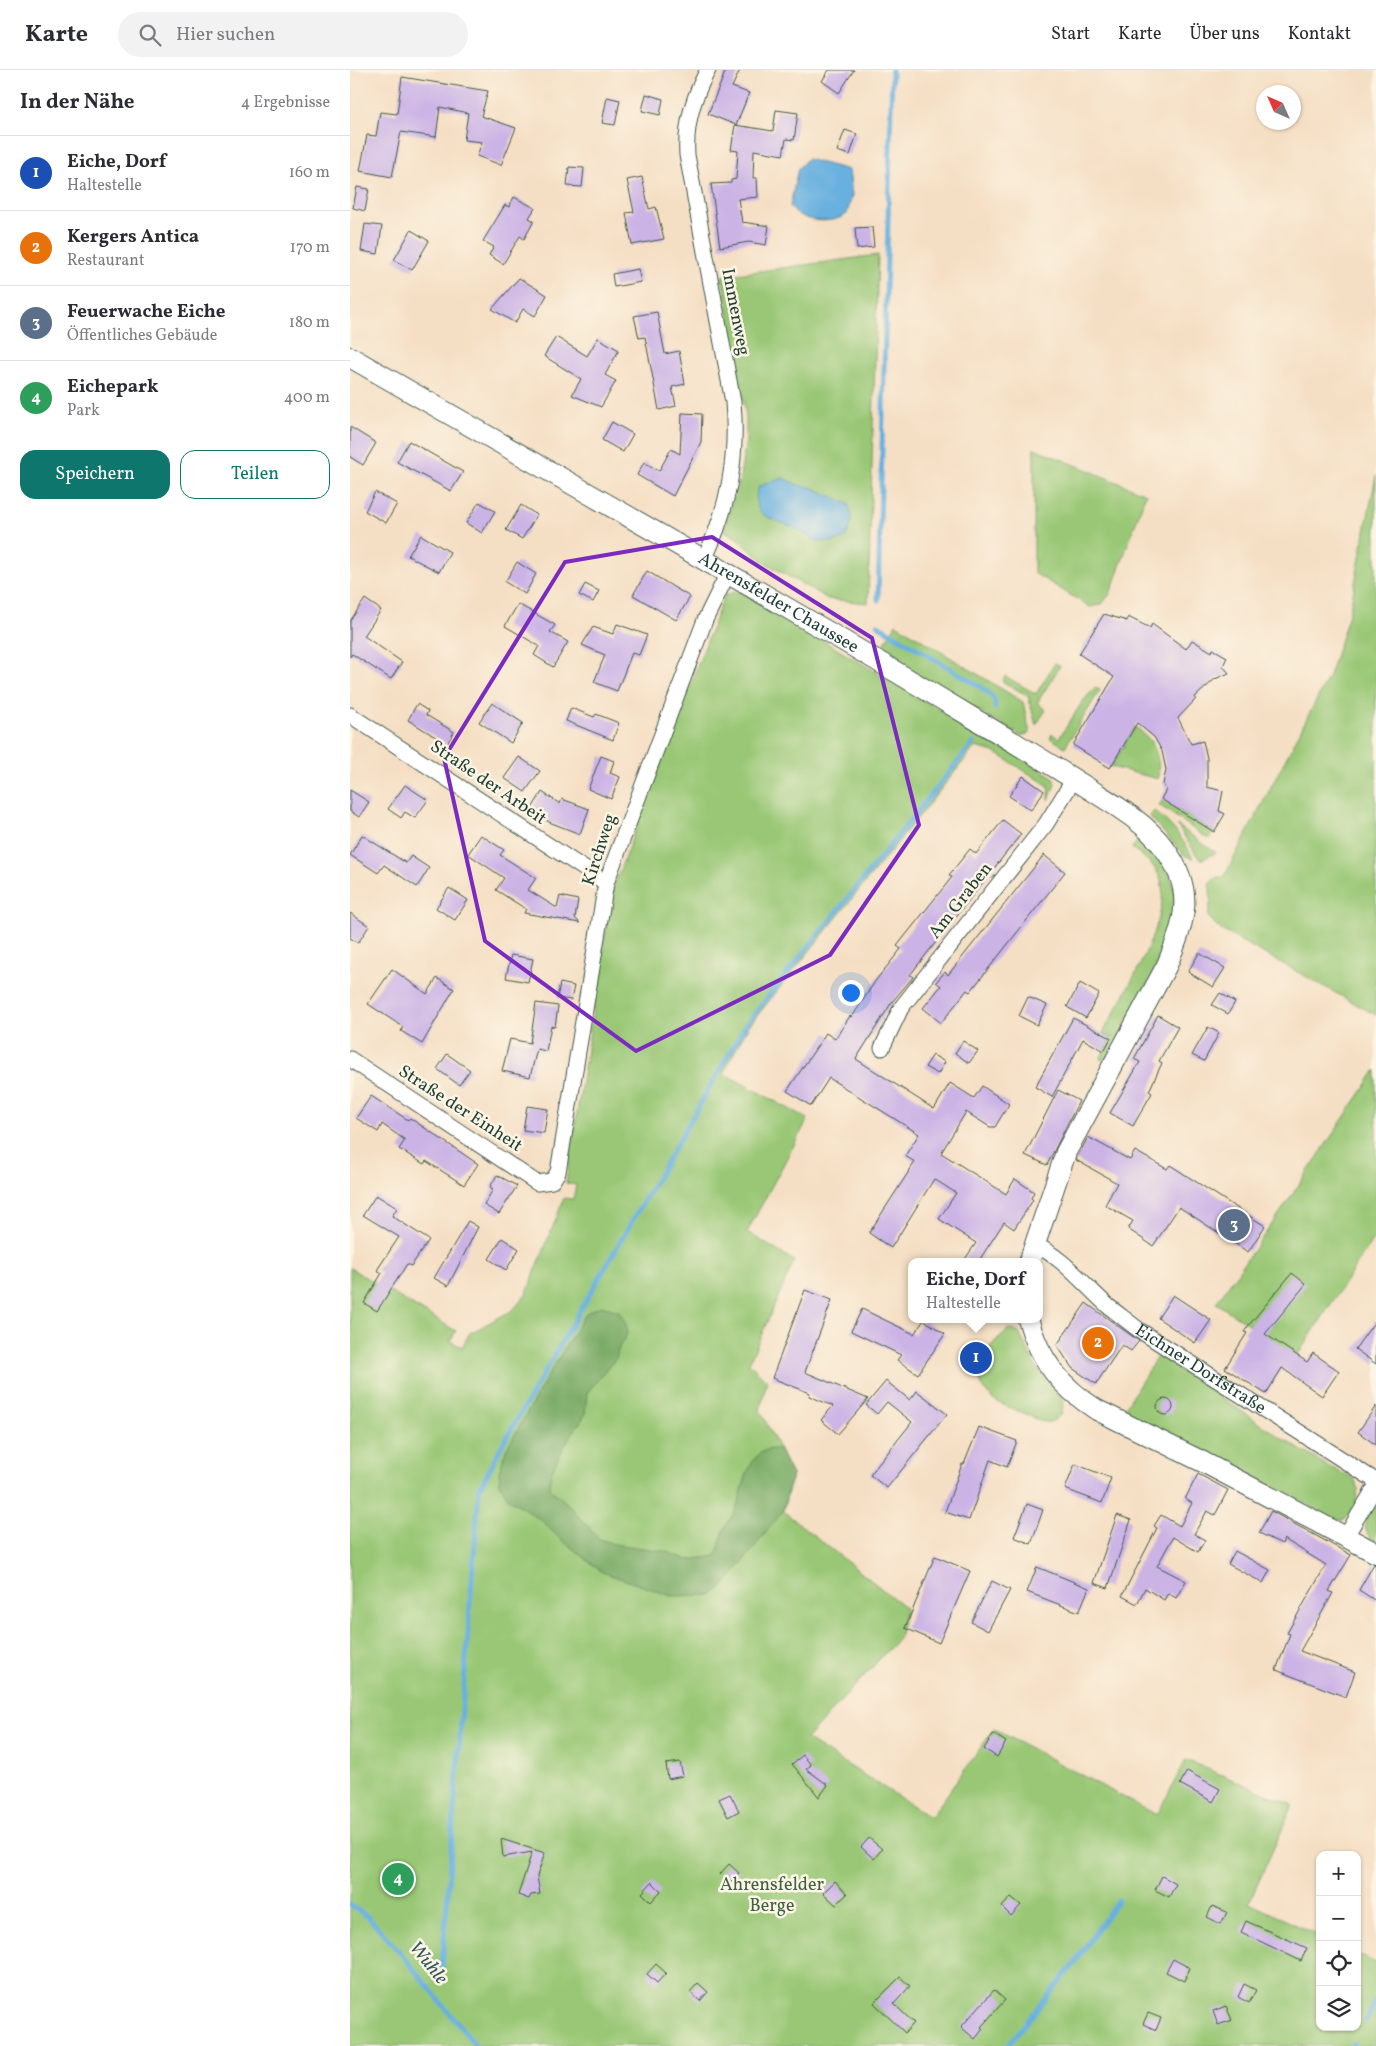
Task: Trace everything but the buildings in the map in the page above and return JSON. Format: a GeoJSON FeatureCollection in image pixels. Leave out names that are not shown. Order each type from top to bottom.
{"type":"FeatureCollection","features":[{"type":"Feature","properties":{"kind":"main road","name":"Ahrensfelder Chaussee"},"geometry":{"type":"LineString","coordinates":[[350,357],[946,701],[1074,779],[1122,810],[1155,837],[1166,850],[1182,879]]}},
{"type":"Feature","properties":{"kind":"main road","name":"Eichner Dorfstraße"},"geometry":{"type":"LineString","coordinates":[[1032,1253],[1066,1152],[1167,965],[1177,941],[1186,909],[1182,879]]}},
{"type":"Feature","properties":{"kind":"main road"},"geometry":{"type":"LineString","coordinates":[[1029,1323],[1033,1337],[1045,1359],[1068,1389],[1081,1400],[1097,1410],[1203,1462],[1376,1553]]}},
{"type":"Feature","properties":{"kind":"street","name":"Immenweg"},"geometry":{"type":"LineString","coordinates":[[702,72],[688,123],[687,155],[733,402],[735,427],[729,490],[717,531],[704,560]]}},
{"type":"Feature","properties":{"kind":"street","name":"Kirchweg"},"geometry":{"type":"LineString","coordinates":[[552,1180],[558,1172],[606,883],[706,620],[727,574]]}},
{"type":"Feature","properties":{"kind":"street","name":"Straße der Arbeit"},"geometry":{"type":"LineString","coordinates":[[350,715],[606,883]]}},
{"type":"Feature","properties":{"kind":"street","name":"Am Graben"},"geometry":{"type":"LineString","coordinates":[[882,1048],[901,1008],[1046,824],[1074,779]]}},
{"type":"Feature","properties":{"kind":"street","name":"Straße der Einheit"},"geometry":{"type":"LineString","coordinates":[[350,1059],[537,1183],[552,1180]]}},
{"type":"Feature","properties":{"kind":"street","name":"Eichner Dorfstraße"},"geometry":{"type":"LineString","coordinates":[[1032,1253],[1052,1253],[1108,1305],[1139,1330],[1376,1481]]}},
{"type":"Feature","properties":{"kind":"street"},"geometry":{"type":"LineString","coordinates":[[1346,1536],[1376,1486]]}},
{"type":"Feature","properties":{"kind":"highlighted area"},"geometry":{"type":"Polygon","coordinates":[[[712,537],[872,638],[919,825],[830,955],[636,1051],[485,941],[444,758],[565,562],[712,537]]]}},
{"type":"Feature","properties":{"kind":"green space"},"geometry":{"type":"Polygon","coordinates":[[[878,255],[868,603],[828,599],[762,561],[736,537],[723,530],[736,489],[738,488],[746,441],[746,416],[722,276],[878,255]]]}},
{"type":"Feature","properties":{"kind":"green space"},"geometry":{"type":"Polygon","coordinates":[[[1034,448],[1146,494],[1110,594],[1101,605],[1090,607],[1034,573],[1034,448]]]}},
{"type":"Feature","properties":{"kind":"green space"},"geometry":{"type":"Polygon","coordinates":[[[1376,475],[1376,1015],[1221,930],[1208,917],[1211,899],[1209,883],[1217,877],[1224,877],[1329,676],[1349,614],[1376,475]]]}},
{"type":"Feature","properties":{"kind":"green space","name":"Ahrensfelder Berge"},"geometry":{"type":"Polygon","coordinates":[[[734,592],[741,592],[1053,777],[1055,784],[1049,800],[1049,786],[994,752],[975,747],[748,1027],[723,1073],[808,1119],[747,1232],[794,1261],[749,1363],[767,1381],[760,1410],[792,1475],[783,1511],[906,1608],[899,1638],[806,1739],[931,1817],[994,1729],[1157,1815],[1186,1760],[1293,1805],[1249,1903],[1316,1934],[1316,2031],[1361,2031],[1361,1956],[1376,1963],[1376,2046],[350,2046],[350,1268],[456,1331],[450,1341],[462,1347],[470,1333],[513,1310],[526,1295],[564,1198],[573,1199],[576,1185],[566,1183],[612,891],[724,596],[734,592]]]}},
{"type":"Feature","properties":{"kind":"green space"},"geometry":{"type":"Polygon","coordinates":[[[896,624],[1023,702],[1030,733],[1021,736],[879,653],[896,624]]]}},
{"type":"Feature","properties":{"kind":"green space"},"geometry":{"type":"Polygon","coordinates":[[[1055,663],[1060,666],[1037,703],[1046,710],[1036,725],[1028,696],[1002,681],[1005,676],[1036,694],[1055,663]]]}},
{"type":"Feature","properties":{"kind":"green space"},"geometry":{"type":"Polygon","coordinates":[[[1095,688],[1100,690],[1065,747],[1050,738],[1052,734],[1059,738],[1083,701],[1095,688]]]}},
{"type":"Feature","properties":{"kind":"green space"},"geometry":{"type":"Polygon","coordinates":[[[1135,727],[1147,737],[1155,749],[1159,771],[1158,779],[1111,767],[1135,727]]]}},
{"type":"Feature","properties":{"kind":"green space"},"geometry":{"type":"Polygon","coordinates":[[[1163,800],[1214,832],[1208,839],[1159,805],[1163,800]]]}},
{"type":"Feature","properties":{"kind":"green space"},"geometry":{"type":"Polygon","coordinates":[[[1154,811],[1177,833],[1193,859],[1184,855],[1150,817],[1154,811]]]}},
{"type":"Feature","properties":{"kind":"green space"},"geometry":{"type":"Polygon","coordinates":[[[1177,825],[1216,853],[1200,860],[1177,825]]]}},
{"type":"Feature","properties":{"kind":"green space"},"geometry":{"type":"Polygon","coordinates":[[[1141,836],[1161,861],[1172,883],[1174,891],[1173,911],[1169,933],[1161,955],[1139,1001],[1105,1060],[1100,1059],[1111,1038],[1103,1033],[1144,955],[1154,932],[1160,911],[1162,891],[1159,875],[1151,863],[1132,848],[1141,836]]]}},
{"type":"Feature","properties":{"kind":"green space"},"geometry":{"type":"Polygon","coordinates":[[[1376,1070],[1376,1235],[1297,1356],[1216,1303],[1282,1210],[1376,1070]]]}},
{"type":"Feature","properties":{"kind":"green space"},"geometry":{"type":"Polygon","coordinates":[[[601,1306],[619,1311],[627,1327],[626,1337],[620,1345],[617,1357],[587,1393],[585,1415],[564,1446],[551,1473],[550,1489],[569,1505],[599,1539],[614,1544],[664,1551],[689,1560],[716,1556],[724,1530],[736,1509],[748,1470],[753,1461],[760,1454],[768,1450],[779,1449],[792,1475],[783,1511],[723,1587],[711,1595],[671,1596],[602,1572],[558,1537],[541,1520],[508,1498],[500,1484],[499,1472],[506,1450],[553,1367],[586,1313],[601,1306]]]}},
{"type":"Feature","properties":{"kind":"green space"},"geometry":{"type":"Polygon","coordinates":[[[1009,1329],[1019,1333],[1036,1367],[1061,1396],[1063,1403],[1062,1413],[1053,1421],[1043,1422],[994,1400],[981,1384],[979,1375],[983,1357],[1009,1329]]]}},
{"type":"Feature","properties":{"kind":"green space"},"geometry":{"type":"Polygon","coordinates":[[[1158,1355],[1286,1441],[1353,1478],[1358,1488],[1356,1502],[1350,1514],[1343,1520],[1335,1520],[1254,1476],[1123,1411],[1158,1355]]]}},
{"type":"Feature","properties":{"kind":"green space"},"geometry":{"type":"Polygon","coordinates":[[[1376,1498],[1376,1543],[1370,1538],[1365,1527],[1369,1510],[1376,1498]]]}},
{"type":"Feature","properties":{"kind":"water"},"geometry":{"type":"Polygon","coordinates":[[[807,159],[849,170],[852,195],[847,214],[841,218],[825,221],[809,219],[795,212],[790,206],[798,168],[807,159]]]}},
{"type":"Feature","properties":{"kind":"water"},"geometry":{"type":"Polygon","coordinates":[[[783,478],[798,485],[813,488],[848,504],[852,518],[844,539],[828,542],[818,541],[794,528],[771,519],[760,511],[756,497],[759,486],[783,478]]]}},
{"type":"Feature","properties":{"kind":"waterway"},"geometry":{"type":"LineString","coordinates":[[878,600],[892,70]]}},
{"type":"Feature","properties":{"kind":"waterway"},"geometry":{"type":"LineString","coordinates":[[878,625],[982,688],[994,699],[995,708]]}},
{"type":"Feature","properties":{"kind":"waterway"},"geometry":{"type":"LineString","coordinates":[[442,1967],[479,1490],[500,1449],[747,1023],[973,743]]}},
{"type":"Feature","properties":{"kind":"waterway"},"geometry":{"type":"LineString","coordinates":[[1007,2046],[1073,1965],[1118,1900]]}},
{"type":"Feature","properties":{"kind":"waterway","name":"Wuhle"},"geometry":{"type":"LineString","coordinates":[[350,1905],[367,1916],[400,1952],[476,2046]]}},
{"type":"Feature","properties":{"kind":"waterway"},"geometry":{"type":"LineString","coordinates":[[1366,2021],[1376,2001]]}},
{"type":"Feature","properties":{"kind":"waterway"},"geometry":{"type":"LineString","coordinates":[[1351,2046],[1354,2043]]}},
{"type":"Feature","properties":{"kind":"place","name":"Feuerwache Eiche"},"geometry":{"type":"Point","coordinates":[1234,1225]}},
{"type":"Feature","properties":{"kind":"place","name":"Kergers Antica"},"geometry":{"type":"Point","coordinates":[1098,1343]}},
{"type":"Feature","properties":{"kind":"place","name":"Eiche, Dorf"},"geometry":{"type":"Point","coordinates":[976,1358]}},
{"type":"Feature","properties":{"kind":"place","name":"Eichepark"},"geometry":{"type":"Point","coordinates":[398,1879]}}]}
